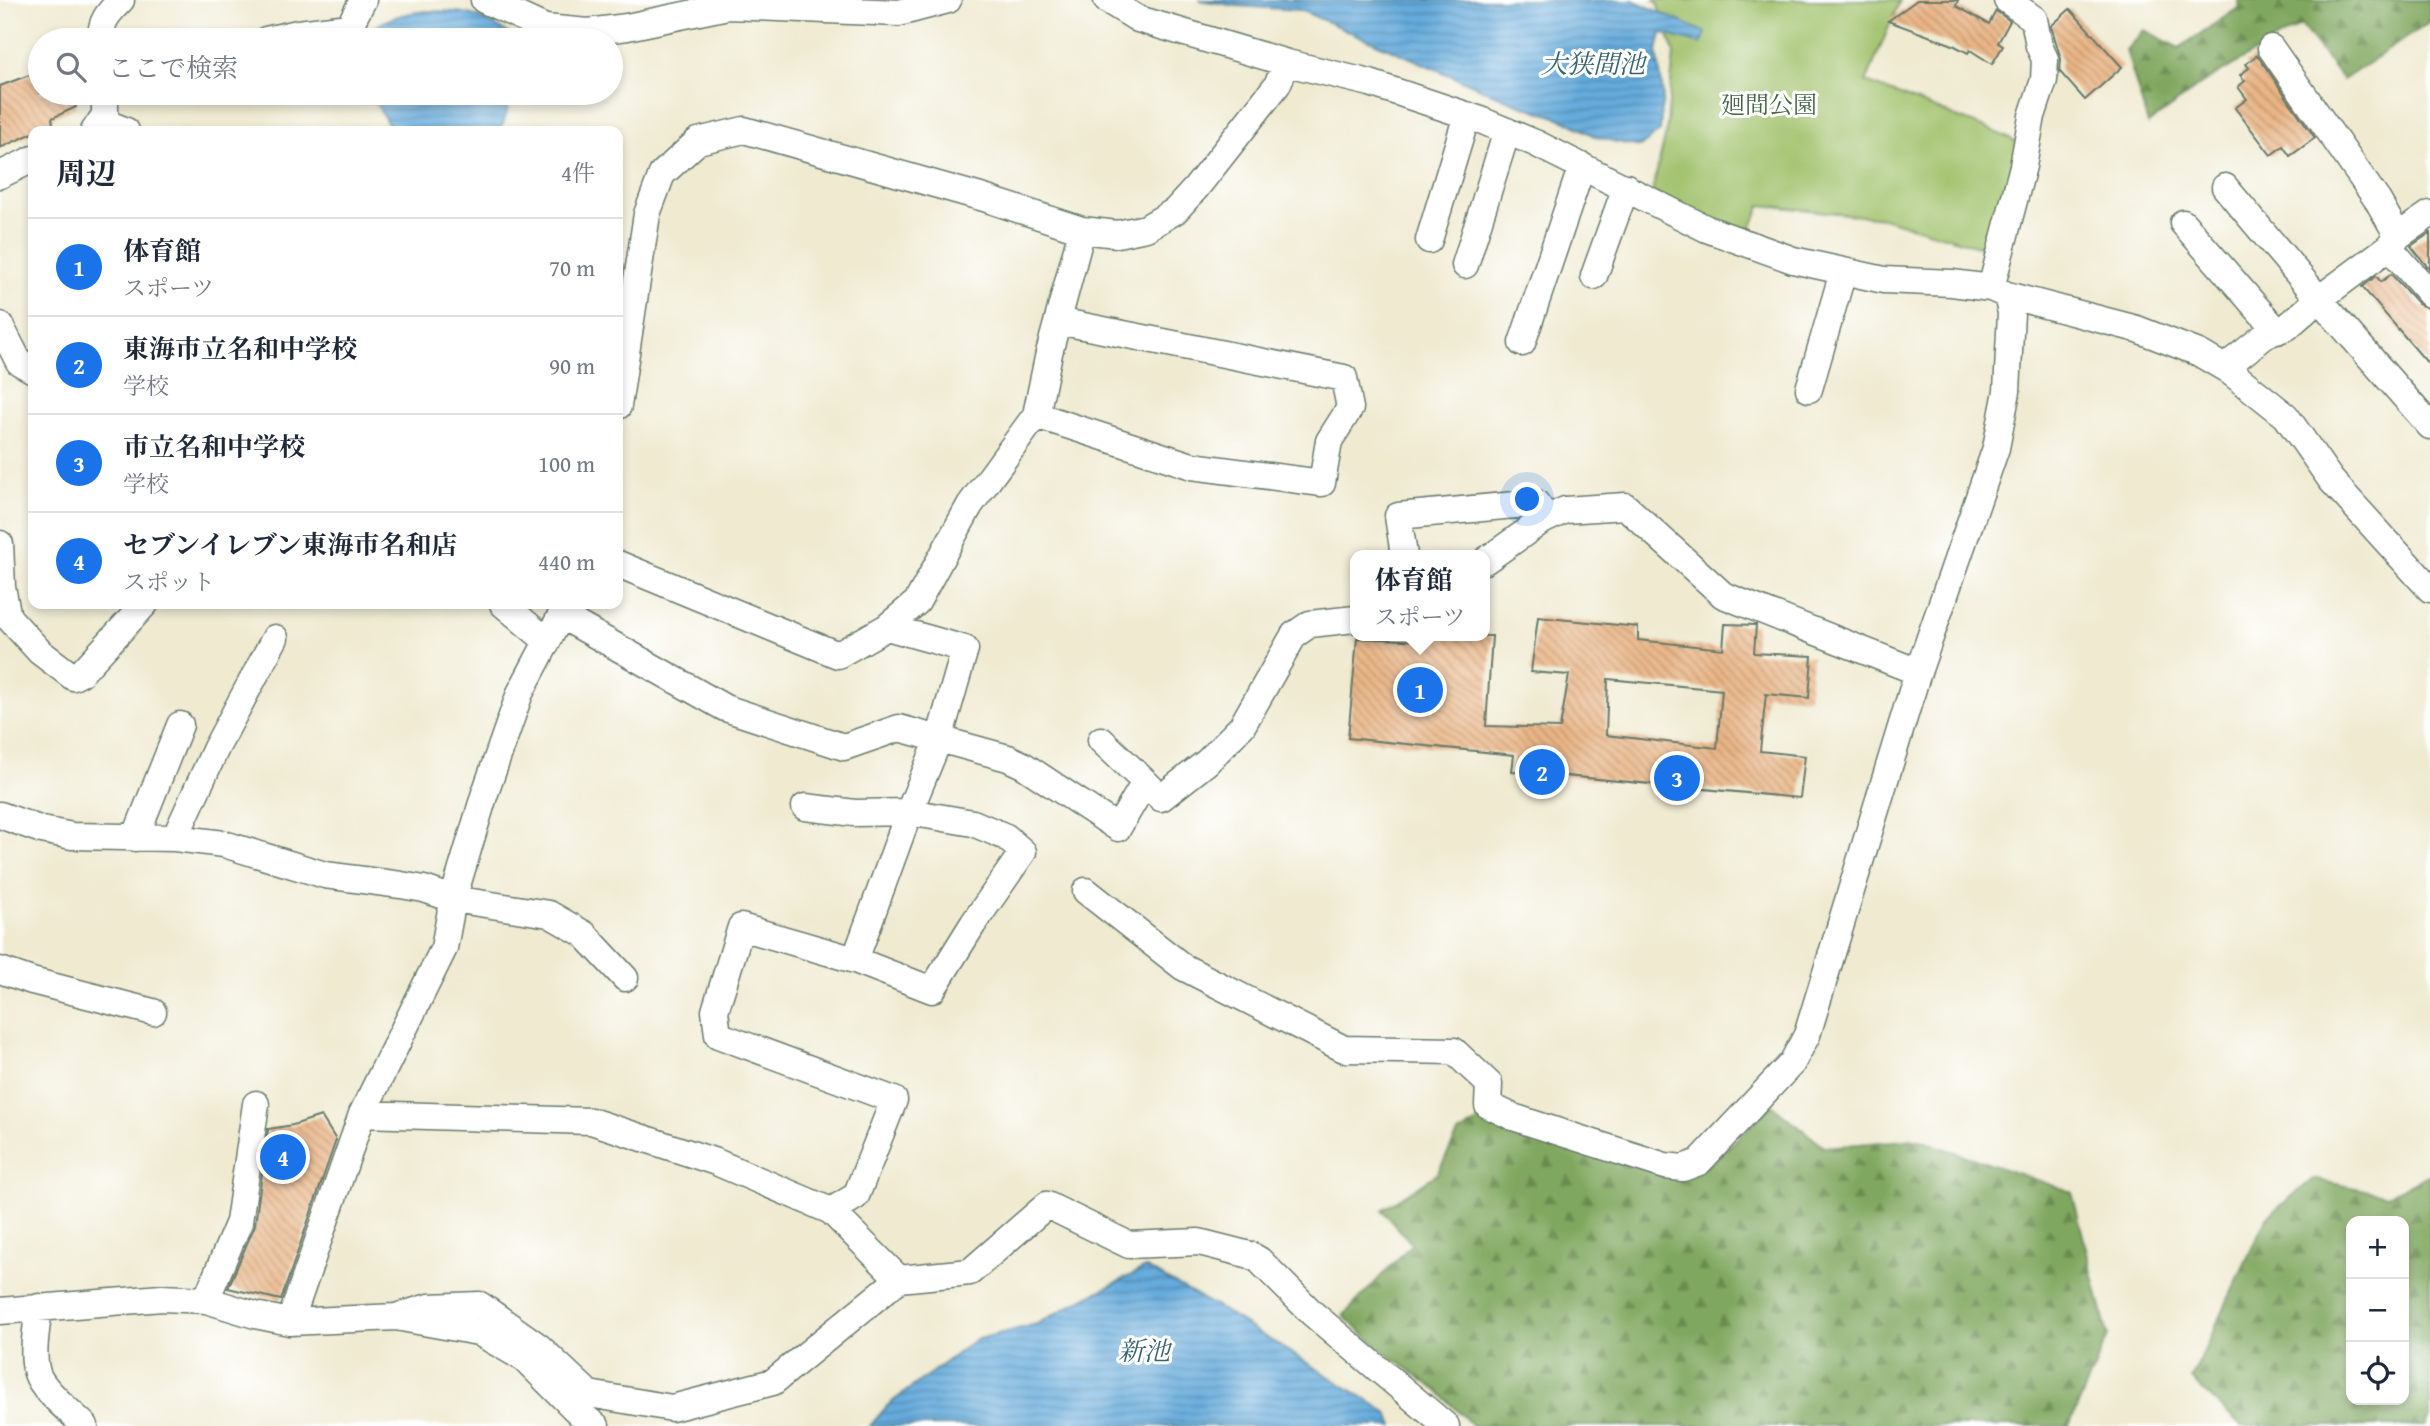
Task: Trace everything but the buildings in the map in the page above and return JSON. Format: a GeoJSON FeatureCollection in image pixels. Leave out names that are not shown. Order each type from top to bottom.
{"type":"FeatureCollection","features":[{"type":"Feature","properties":{"kind":"street"},"geometry":{"type":"LineString","coordinates":[[100,28],[108,13],[121,0]]}},
{"type":"Feature","properties":{"kind":"street"},"geometry":{"type":"LineString","coordinates":[[340,28],[349,27],[363,0]]}},
{"type":"Feature","properties":{"kind":"street"},"geometry":{"type":"LineString","coordinates":[[484,0],[545,28]]}},
{"type":"Feature","properties":{"kind":"street"},"geometry":{"type":"LineString","coordinates":[[618,28],[728,6],[899,13],[948,0]]}},
{"type":"Feature","properties":{"kind":"street"},"geometry":{"type":"LineString","coordinates":[[1107,0],[1287,63],[1370,83],[1467,115],[1582,166],[1717,233],[1793,260],[1884,281],[1952,283],[1999,292],[2137,329],[2199,353],[2228,370],[2286,416],[2331,480],[2430,589]]}},
{"type":"Feature","properties":{"kind":"street"},"geometry":{"type":"LineString","coordinates":[[1086,891],[1183,967],[1344,1049],[1454,1051],[1489,1084],[1488,1105],[1513,1117],[1665,1166],[1683,1168],[1699,1162],[1792,1063],[1807,1035],[1918,672],[1996,448],[2007,391],[2011,313],[1999,292],[2045,59],[2039,46],[2034,19],[2007,0]]}},
{"type":"Feature","properties":{"kind":"street"},"geometry":{"type":"LineString","coordinates":[[2271,48],[2378,201],[2394,242],[2430,294]]}},
{"type":"Feature","properties":{"kind":"street"},"geometry":{"type":"LineString","coordinates":[[623,376],[629,341],[629,249],[647,214],[662,174],[698,141],[744,130],[984,198],[1082,230],[1117,234],[1146,228],[1175,211],[1277,85],[1287,63]]}},
{"type":"Feature","properties":{"kind":"street"},"geometry":{"type":"LineString","coordinates":[[1429,240],[1467,115]]}},
{"type":"Feature","properties":{"kind":"street"},"geometry":{"type":"LineString","coordinates":[[1465,265],[1507,131]]}},
{"type":"Feature","properties":{"kind":"street"},"geometry":{"type":"LineString","coordinates":[[0,175],[28,161]]}},
{"type":"Feature","properties":{"kind":"street"},"geometry":{"type":"LineString","coordinates":[[1522,342],[1582,166]]}},
{"type":"Feature","properties":{"kind":"street"},"geometry":{"type":"LineString","coordinates":[[1594,275],[1626,187]]}},
{"type":"Feature","properties":{"kind":"street"},"geometry":{"type":"LineString","coordinates":[[2225,187],[2430,426]]}},
{"type":"Feature","properties":{"kind":"street"},"geometry":{"type":"LineString","coordinates":[[2228,370],[2233,361],[2267,334],[2287,327],[2319,299],[2430,214]]}},
{"type":"Feature","properties":{"kind":"street"},"geometry":{"type":"LineString","coordinates":[[2183,223],[2277,331]]}},
{"type":"Feature","properties":{"kind":"street"},"geometry":{"type":"LineString","coordinates":[[623,566],[838,655],[887,627],[917,602],[970,505],[1036,415],[1082,230]]}},
{"type":"Feature","properties":{"kind":"street"},"geometry":{"type":"LineString","coordinates":[[1809,389],[1843,272]]}},
{"type":"Feature","properties":{"kind":"street"},"geometry":{"type":"LineString","coordinates":[[1036,415],[1192,466],[1322,483],[1329,441],[1350,408],[1344,378],[1058,321]]}},
{"type":"Feature","properties":{"kind":"street"},"geometry":{"type":"LineString","coordinates":[[0,325],[19,362],[28,367]]}},
{"type":"Feature","properties":{"kind":"street"},"geometry":{"type":"LineString","coordinates":[[1403,550],[1398,516],[1536,503],[1547,519]]}},
{"type":"Feature","properties":{"kind":"street"},"geometry":{"type":"LineString","coordinates":[[1490,558],[1565,510],[1625,506],[1723,595],[1918,672]]}},
{"type":"Feature","properties":{"kind":"street"},"geometry":{"type":"LineString","coordinates":[[0,544],[4,620],[72,677],[81,673],[140,609]]}},
{"type":"Feature","properties":{"kind":"street"},"geometry":{"type":"LineString","coordinates":[[509,609],[547,641]]}},
{"type":"Feature","properties":{"kind":"street"},"geometry":{"type":"LineString","coordinates":[[290,1322],[362,1114],[444,948],[453,899],[484,796],[520,693],[565,610],[725,708],[844,747],[899,728],[1007,758],[1023,765],[1118,828],[1145,782]]}},
{"type":"Feature","properties":{"kind":"street"},"geometry":{"type":"LineString","coordinates":[[1101,740],[1161,798],[1207,762],[1242,726],[1294,635],[1310,624],[1350,620]]}},
{"type":"Feature","properties":{"kind":"street"},"geometry":{"type":"LineString","coordinates":[[855,960],[909,812],[939,739],[965,649],[887,627]]}},
{"type":"Feature","properties":{"kind":"street"},"geometry":{"type":"LineString","coordinates":[[175,838],[216,748],[275,638]]}},
{"type":"Feature","properties":{"kind":"street"},"geometry":{"type":"LineString","coordinates":[[135,838],[180,725]]}},
{"type":"Feature","properties":{"kind":"street"},"geometry":{"type":"LineString","coordinates":[[805,807],[855,813],[909,812],[973,823],[1006,837],[1023,852],[932,989],[855,960],[741,927],[715,1011],[719,1035],[894,1100],[856,1196],[831,1211]]}},
{"type":"Feature","properties":{"kind":"street"},"geometry":{"type":"LineString","coordinates":[[0,815],[42,830],[72,836],[175,838],[225,844],[325,874],[401,885],[453,899],[550,914],[584,934],[625,978]]}},
{"type":"Feature","properties":{"kind":"street"},"geometry":{"type":"LineString","coordinates":[[0,970],[32,981],[153,1012]]}},
{"type":"Feature","properties":{"kind":"street"},"geometry":{"type":"LineString","coordinates":[[206,1300],[239,1222],[256,1104]]}},
{"type":"Feature","properties":{"kind":"street"},"geometry":{"type":"LineString","coordinates":[[362,1114],[591,1121],[716,1162],[831,1211],[899,1279]]}},
{"type":"Feature","properties":{"kind":"street"},"geometry":{"type":"LineString","coordinates":[[396,1317],[429,1307],[480,1306],[538,1346],[589,1394],[672,1408],[773,1382],[899,1279],[970,1272],[1047,1205],[1129,1245],[1199,1242],[1250,1255],[1259,1260],[1313,1314],[1446,1426]]}},
{"type":"Feature","properties":{"kind":"street"},"geometry":{"type":"LineString","coordinates":[[0,1311],[162,1298],[206,1300],[290,1322],[396,1317],[478,1332],[525,1359],[580,1414],[596,1426]]}},
{"type":"Feature","properties":{"kind":"street"},"geometry":{"type":"LineString","coordinates":[[39,1307],[34,1361],[37,1375],[43,1385],[85,1426]]}},
{"type":"Feature","properties":{"kind":"green space","name":"廻間公園"},"geometry":{"type":"Polygon","coordinates":[[[1653,0],[1900,0],[1866,82],[2020,144],[2002,253],[1883,218],[1761,205],[1747,238],[1652,192],[1666,133],[1674,53],[1657,2],[1653,0]]]}},
{"type":"Feature","properties":{"kind":"green space"},"geometry":{"type":"Polygon","coordinates":[[[2238,0],[2430,0],[2430,22],[2343,80],[2301,25],[2203,83],[2148,124],[2126,50],[2144,30],[2179,48],[2238,8],[2238,0]]]}},
{"type":"Feature","properties":{"kind":"green space"},"geometry":{"type":"Polygon","coordinates":[[[1772,1105],[1824,1147],[1917,1139],[2072,1192],[2108,1336],[2069,1426],[1473,1426],[1438,1391],[1387,1354],[1343,1316],[1412,1244],[1382,1210],[1437,1174],[1458,1134],[1484,1118],[1546,1135],[1710,1164],[1772,1105]]]}},
{"type":"Feature","properties":{"kind":"green space"},"geometry":{"type":"Polygon","coordinates":[[[2430,1174],[2430,1417],[2426,1426],[2241,1426],[2191,1379],[2266,1218],[2313,1179],[2388,1195],[2430,1174]]]}},
{"type":"Feature","properties":{"kind":"water","name":"大狭間池"},"geometry":{"type":"Polygon","coordinates":[[[1199,0],[1633,0],[1706,33],[1701,44],[1661,33],[1657,51],[1663,94],[1660,131],[1640,147],[1596,137],[1565,120],[1512,102],[1300,10],[1237,6],[1199,0]]]}},
{"type":"Feature","properties":{"kind":"water"},"geometry":{"type":"Polygon","coordinates":[[[427,11],[453,12],[481,18],[500,28],[374,28],[401,15],[427,11]]]}},
{"type":"Feature","properties":{"kind":"water"},"geometry":{"type":"Polygon","coordinates":[[[377,105],[509,105],[502,126],[389,126],[377,105]]]}},
{"type":"Feature","properties":{"kind":"water","name":"新池"},"geometry":{"type":"Polygon","coordinates":[[[1146,1268],[1217,1307],[1388,1413],[1393,1426],[870,1426],[888,1405],[975,1340],[1037,1324],[1146,1268]]]}},
{"type":"Feature","properties":{"kind":"place","name":"体育館"},"geometry":{"type":"Point","coordinates":[1420,690]}},
{"type":"Feature","properties":{"kind":"place","name":"東海市立名和中学校"},"geometry":{"type":"Point","coordinates":[1542,772]}},
{"type":"Feature","properties":{"kind":"place","name":"市立名和中学校"},"geometry":{"type":"Point","coordinates":[1677,778]}},
{"type":"Feature","properties":{"kind":"place","name":"セブンイレブン東海市名和店"},"geometry":{"type":"Point","coordinates":[283,1157]}}]}
